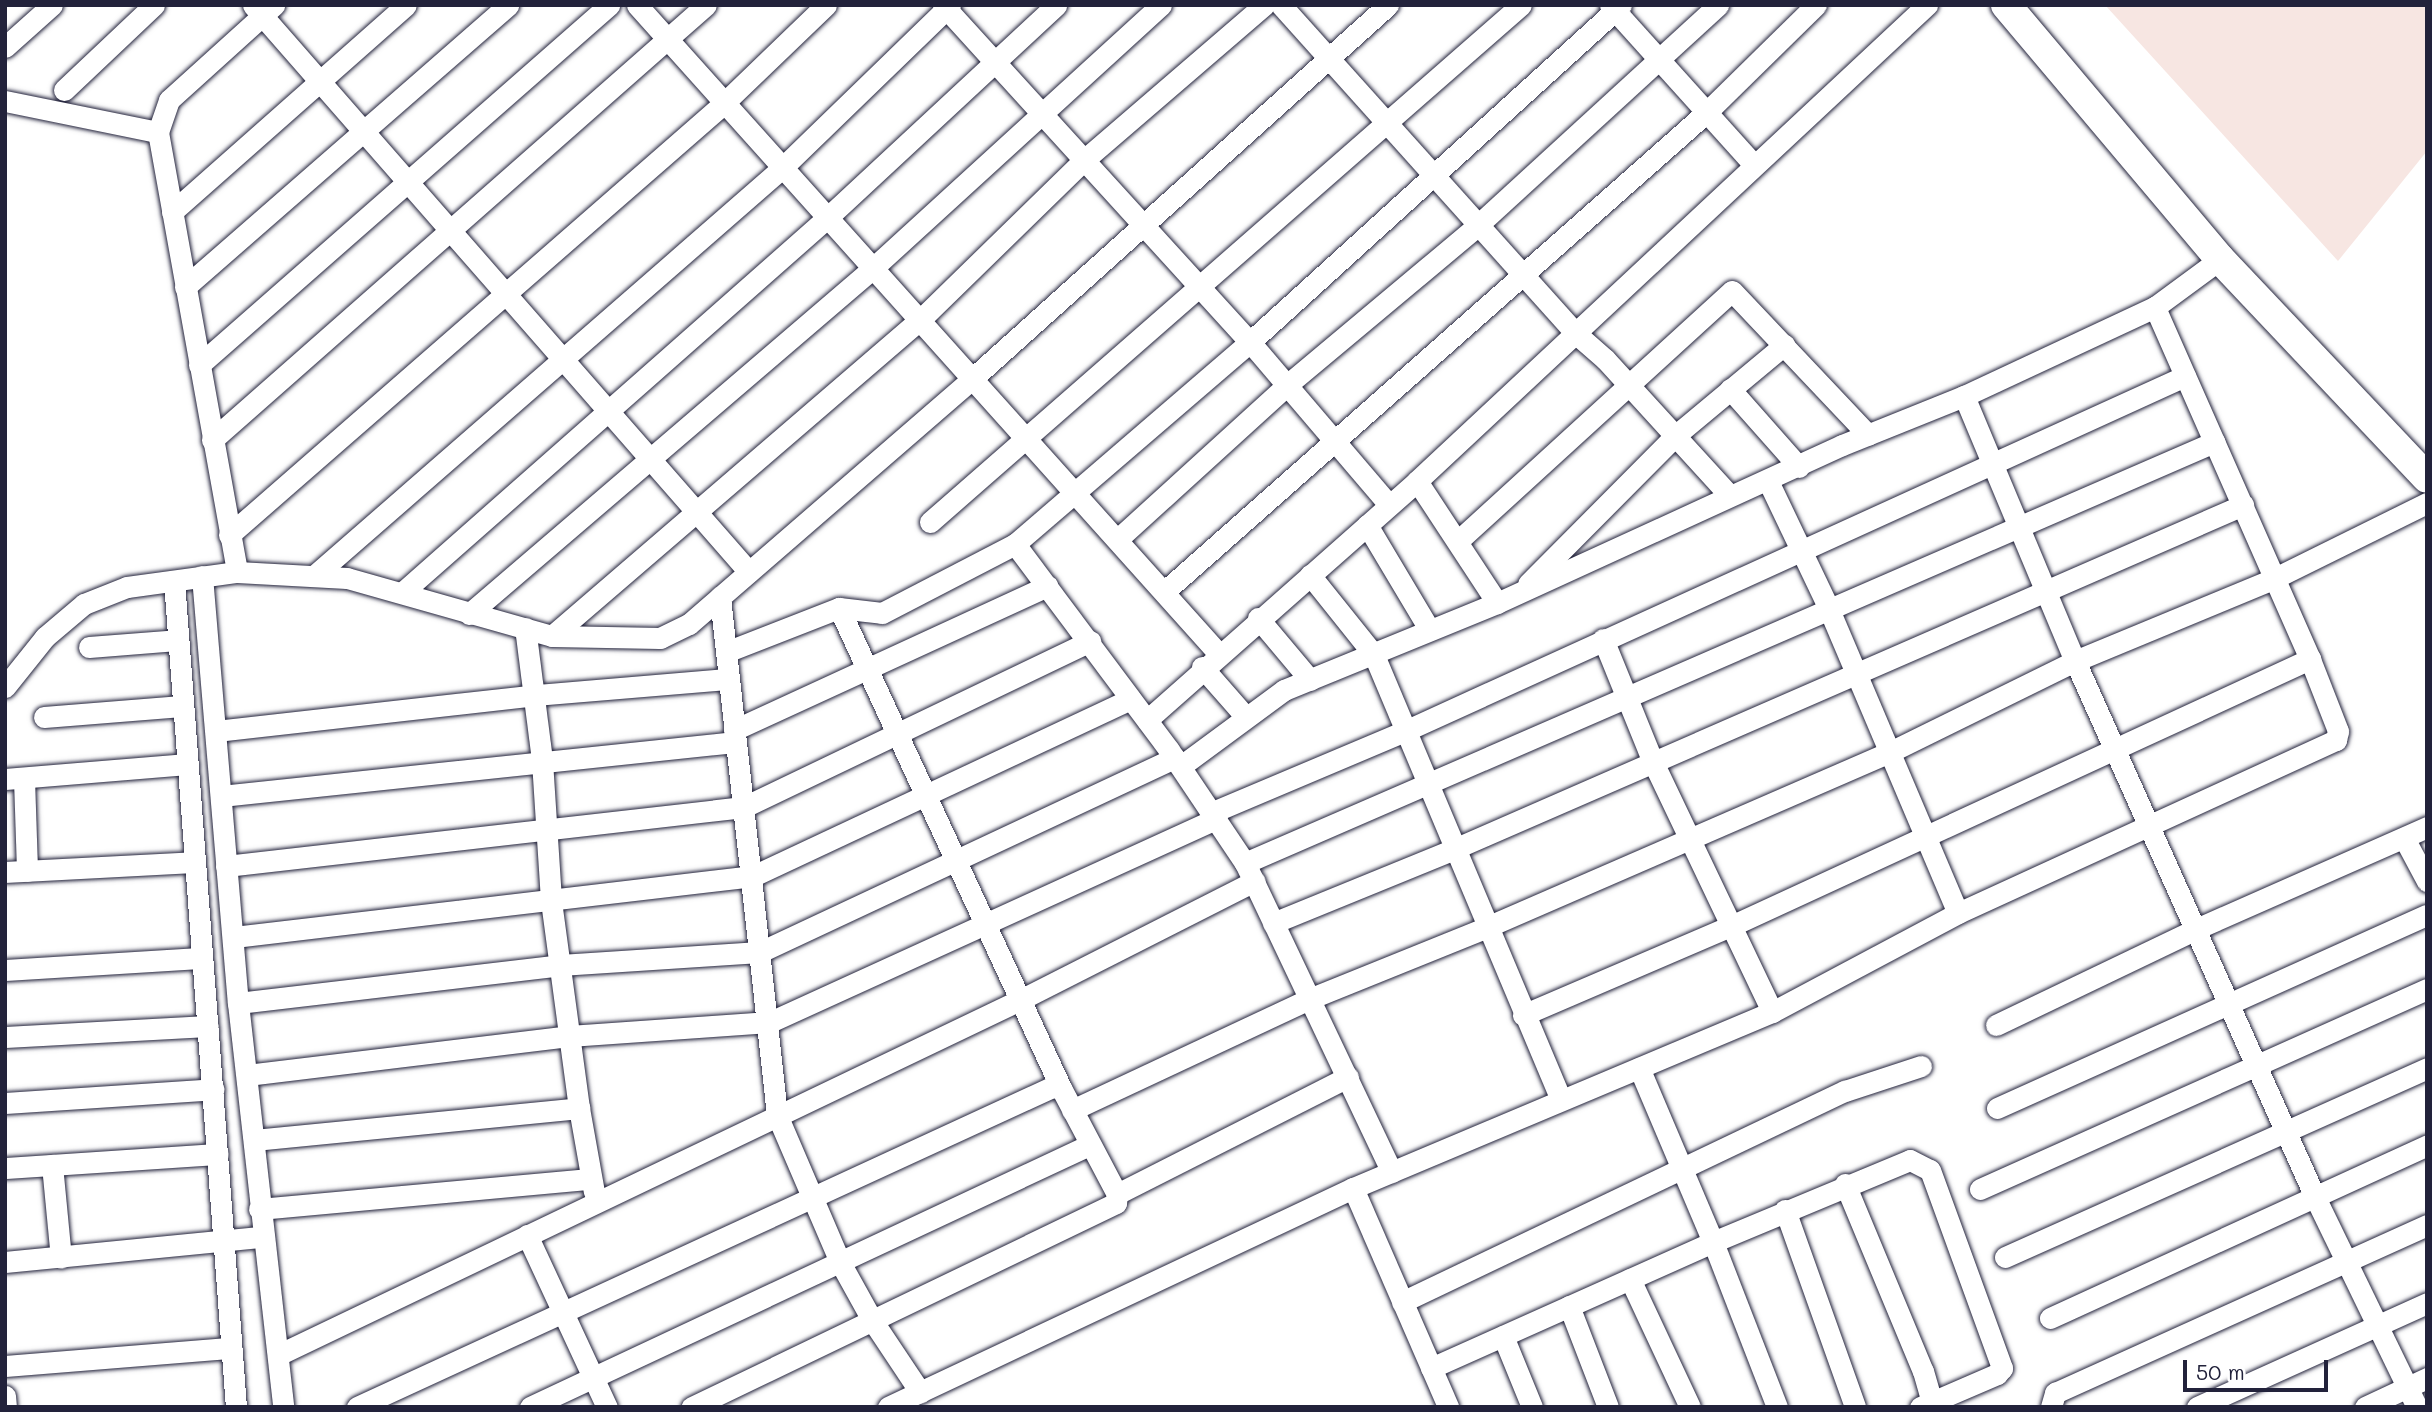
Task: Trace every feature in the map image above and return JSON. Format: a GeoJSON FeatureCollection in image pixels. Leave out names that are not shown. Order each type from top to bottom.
{"type":"FeatureCollection","features":[{"type":"Feature","properties":{"kind":"street"},"geometry":{"type":"LineString","coordinates":[[5,47],[52,5]]}},
{"type":"Feature","properties":{"kind":"street"},"geometry":{"type":"LineString","coordinates":[[64,90],[153,5]]}},
{"type":"Feature","properties":{"kind":"street"},"geometry":{"type":"LineString","coordinates":[[172,212],[407,5]]}},
{"type":"Feature","properties":{"kind":"street"},"geometry":{"type":"LineString","coordinates":[[185,287],[508,5]]}},
{"type":"Feature","properties":{"kind":"street"},"geometry":{"type":"LineString","coordinates":[[199,365],[407,179],[609,5]]}},
{"type":"Feature","properties":{"kind":"street"},"geometry":{"type":"LineString","coordinates":[[637,5],[1166,591],[1245,716]]}},
{"type":"Feature","properties":{"kind":"street"},"geometry":{"type":"LineString","coordinates":[[212,440],[706,5]]}},
{"type":"Feature","properties":{"kind":"street"},"geometry":{"type":"LineString","coordinates":[[229,535],[505,290],[723,103],[826,5]]}},
{"type":"Feature","properties":{"kind":"street"},"geometry":{"type":"LineString","coordinates":[[404,591],[608,407],[827,218],[1056,5]]}},
{"type":"Feature","properties":{"kind":"street"},"geometry":{"type":"LineString","coordinates":[[469,614],[873,268],[1161,5]]}},
{"type":"Feature","properties":{"kind":"street"},"geometry":{"type":"LineString","coordinates":[[552,636],[920,320],[1084,160],[1264,5]]}},
{"type":"Feature","properties":{"kind":"street"},"geometry":{"type":"LineString","coordinates":[[1281,5],[1573,331],[1605,359],[1626,386],[1676,435],[1730,496]]}},
{"type":"Feature","properties":{"kind":"street"},"geometry":{"type":"LineString","coordinates":[[5,687],[45,637],[84,604],[127,587],[237,572],[314,576],[404,591],[469,614],[552,636],[660,638],[689,624],[973,378],[1140,225],[1388,5]]}},
{"type":"Feature","properties":{"kind":"street"},"geometry":{"type":"LineString","coordinates":[[930,522],[1521,5]]}},
{"type":"Feature","properties":{"kind":"street"},"geometry":{"type":"LineString","coordinates":[[1119,538],[1287,385],[1477,226],[1662,61],[1718,5]]}},
{"type":"Feature","properties":{"kind":"street"},"geometry":{"type":"LineString","coordinates":[[1166,591],[1709,110],[1816,5]]}},
{"type":"Feature","properties":{"kind":"street"},"geometry":{"type":"LineString","coordinates":[[1147,720],[1210,660],[1417,481],[1573,331],[1927,5]]}},
{"type":"Feature","properties":{"kind":"street"},"geometry":{"type":"LineString","coordinates":[[2006,5],[2220,260],[2427,478]]}},
{"type":"Feature","properties":{"kind":"street"},"geometry":{"type":"LineString","coordinates":[[314,576],[563,356],[782,168],[947,6],[1041,116],[1250,342],[1389,505]]}},
{"type":"Feature","properties":{"kind":"street"},"geometry":{"type":"LineString","coordinates":[[726,652],[839,608],[882,613],[1015,544],[1072,490],[1250,342],[1434,178],[1615,7],[1709,110],[1754,165]]}},
{"type":"Feature","properties":{"kind":"street"},"geometry":{"type":"LineString","coordinates":[[237,572],[158,132],[169,100],[263,9],[320,80],[699,511],[749,572]]}},
{"type":"Feature","properties":{"kind":"street"},"geometry":{"type":"LineString","coordinates":[[5,101],[158,132]]}},
{"type":"Feature","properties":{"kind":"street"},"geometry":{"type":"LineString","coordinates":[[238,1003],[560,965],[760,951],[955,860],[1178,762],[1284,690],[1497,603],[1730,496],[1964,396],[2155,307],[2220,260]]}},
{"type":"Feature","properties":{"kind":"street"},"geometry":{"type":"LineString","coordinates":[[1459,540],[1732,291],[1868,435]]}},
{"type":"Feature","properties":{"kind":"street"},"geometry":{"type":"LineString","coordinates":[[888,1407],[1353,1188],[1560,1097],[1639,1068],[1772,1012],[1958,913],[2336,740],[2338,731],[2310,659],[2155,307]]}},
{"type":"Feature","properties":{"kind":"street"},"geometry":{"type":"LineString","coordinates":[[1519,593],[1676,435],[1784,345]]}},
{"type":"Feature","properties":{"kind":"street"},"geometry":{"type":"LineString","coordinates":[[247,1075],[569,1036],[769,1022],[1215,815],[1405,731],[1991,461],[2185,376]]}},
{"type":"Feature","properties":{"kind":"street"},"geometry":{"type":"LineString","coordinates":[[1730,389],[1799,467]]}},
{"type":"Feature","properties":{"kind":"street"},"geometry":{"type":"LineString","coordinates":[[1964,396],[2075,662],[2116,745],[2286,1133],[2376,1327],[2417,1407]]}},
{"type":"Feature","properties":{"kind":"street"},"geometry":{"type":"LineString","coordinates":[[280,1354],[1020,1000],[1250,872],[1426,782],[2214,442]]}},
{"type":"Feature","properties":{"kind":"street"},"geometry":{"type":"LineString","coordinates":[[1417,481],[1459,540],[1497,603]]}},
{"type":"Feature","properties":{"kind":"street"},"geometry":{"type":"LineString","coordinates":[[1768,481],[1828,607],[1958,913]]}},
{"type":"Feature","properties":{"kind":"street"},"geometry":{"type":"LineString","coordinates":[[1072,1110],[1309,999],[1487,928],[1890,752],[2075,662],[2273,579],[2427,503]]}},
{"type":"Feature","properties":{"kind":"street"},"geometry":{"type":"LineString","coordinates":[[1273,923],[1454,849],[2242,505]]}},
{"type":"Feature","properties":{"kind":"street"},"geometry":{"type":"LineString","coordinates":[[1367,525],[1429,629]]}},
{"type":"Feature","properties":{"kind":"street"},"geometry":{"type":"LineString","coordinates":[[1015,544],[1178,762],[1250,872],[1392,1172]]}},
{"type":"Feature","properties":{"kind":"street"},"geometry":{"type":"LineString","coordinates":[[1310,575],[1374,655],[1523,1015],[1560,1097]]}},
{"type":"Feature","properties":{"kind":"street"},"geometry":{"type":"LineString","coordinates":[[202,576],[238,1003],[262,1237],[280,1354],[283,1407]]}},
{"type":"Feature","properties":{"kind":"street"},"geometry":{"type":"LineString","coordinates":[[174,581],[200,958],[214,1089],[236,1407]]}},
{"type":"Feature","properties":{"kind":"street"},"geometry":{"type":"LineString","coordinates":[[221,796],[734,736],[1047,586]]}},
{"type":"Feature","properties":{"kind":"street"},"geometry":{"type":"LineString","coordinates":[[720,597],[734,736],[753,876],[777,1115],[841,1264],[872,1320],[920,1392]]}},
{"type":"Feature","properties":{"kind":"street"},"geometry":{"type":"LineString","coordinates":[[692,1407],[1098,1215],[1116,1203],[1117,1194],[1088,1145],[1060,1088],[986,920],[955,860],[839,608]]}},
{"type":"Feature","properties":{"kind":"street"},"geometry":{"type":"LineString","coordinates":[[1258,618],[1310,680]]}},
{"type":"Feature","properties":{"kind":"street"},"geometry":{"type":"LineString","coordinates":[[525,628],[536,695],[551,901],[579,1108],[590,1179],[597,1201]]}},
{"type":"Feature","properties":{"kind":"street"},"geometry":{"type":"LineString","coordinates":[[89,647],[177,639]]}},
{"type":"Feature","properties":{"kind":"street"},"geometry":{"type":"LineString","coordinates":[[1603,639],[1653,762],[1772,1012]]}},
{"type":"Feature","properties":{"kind":"street"},"geometry":{"type":"LineString","coordinates":[[226,866],[744,807],[897,736],[1090,641]]}},
{"type":"Feature","properties":{"kind":"street"},"geometry":{"type":"LineString","coordinates":[[1523,1015],[1731,926],[2116,745],[2310,659]]}},
{"type":"Feature","properties":{"kind":"street"},"geometry":{"type":"LineString","coordinates":[[216,731],[536,695],[728,679]]}},
{"type":"Feature","properties":{"kind":"street"},"geometry":{"type":"LineString","coordinates":[[234,937],[753,876],[927,799],[1131,699]]}},
{"type":"Feature","properties":{"kind":"street"},"geometry":{"type":"LineString","coordinates":[[44,717],[183,706]]}},
{"type":"Feature","properties":{"kind":"street"},"geometry":{"type":"LineString","coordinates":[[27,871],[15,779],[187,764]]}},
{"type":"Feature","properties":{"kind":"street"},"geometry":{"type":"LineString","coordinates":[[1996,1026],[2196,929],[2427,828]]}},
{"type":"Feature","properties":{"kind":"street"},"geometry":{"type":"LineString","coordinates":[[2404,838],[2427,881]]}},
{"type":"Feature","properties":{"kind":"street"},"geometry":{"type":"LineString","coordinates":[[5,872],[193,862]]}},
{"type":"Feature","properties":{"kind":"street"},"geometry":{"type":"LineString","coordinates":[[1997,1108],[2427,915]]}},
{"type":"Feature","properties":{"kind":"street"},"geometry":{"type":"LineString","coordinates":[[5,970],[200,958]]}},
{"type":"Feature","properties":{"kind":"street"},"geometry":{"type":"LineString","coordinates":[[1980,1189],[2427,989]]}},
{"type":"Feature","properties":{"kind":"street"},"geometry":{"type":"LineString","coordinates":[[5,1037],[208,1026]]}},
{"type":"Feature","properties":{"kind":"street"},"geometry":{"type":"LineString","coordinates":[[1402,1302],[1845,1091],[1921,1066]]}},
{"type":"Feature","properties":{"kind":"street"},"geometry":{"type":"LineString","coordinates":[[1639,1068],[1713,1242],[1777,1407]]}},
{"type":"Feature","properties":{"kind":"street"},"geometry":{"type":"LineString","coordinates":[[2005,1257],[2427,1068]]}},
{"type":"Feature","properties":{"kind":"street"},"geometry":{"type":"LineString","coordinates":[[1117,1194],[1348,1077]]}},
{"type":"Feature","properties":{"kind":"street"},"geometry":{"type":"LineString","coordinates":[[357,1407],[562,1310],[1052,1087],[1060,1088]]}},
{"type":"Feature","properties":{"kind":"street"},"geometry":{"type":"LineString","coordinates":[[5,1103],[214,1089]]}},
{"type":"Feature","properties":{"kind":"street"},"geometry":{"type":"LineString","coordinates":[[254,1140],[579,1108]]}},
{"type":"Feature","properties":{"kind":"street"},"geometry":{"type":"LineString","coordinates":[[2050,1318],[2427,1144]]}},
{"type":"Feature","properties":{"kind":"street"},"geometry":{"type":"LineString","coordinates":[[530,1407],[841,1264],[1088,1145]]}},
{"type":"Feature","properties":{"kind":"street"},"geometry":{"type":"LineString","coordinates":[[5,1168],[218,1154]]}},
{"type":"Feature","properties":{"kind":"street"},"geometry":{"type":"LineString","coordinates":[[1431,1368],[1784,1210],[1845,1184],[1910,1160],[1930,1170],[2002,1368],[1928,1405],[1845,1184]]}},
{"type":"Feature","properties":{"kind":"street"},"geometry":{"type":"LineString","coordinates":[[52,1165],[61,1258]]}},
{"type":"Feature","properties":{"kind":"street"},"geometry":{"type":"LineString","coordinates":[[259,1209],[590,1179]]}},
{"type":"Feature","properties":{"kind":"street"},"geometry":{"type":"LineString","coordinates":[[1353,1188],[1448,1407]]}},
{"type":"Feature","properties":{"kind":"street"},"geometry":{"type":"LineString","coordinates":[[1784,1210],[1855,1407]]}},
{"type":"Feature","properties":{"kind":"street"},"geometry":{"type":"LineString","coordinates":[[2051,1407],[2055,1393],[2427,1225]]}},
{"type":"Feature","properties":{"kind":"street"},"geometry":{"type":"LineString","coordinates":[[527,1235],[607,1407]]}},
{"type":"Feature","properties":{"kind":"street"},"geometry":{"type":"LineString","coordinates":[[5,1262],[226,1244],[262,1237]]}},
{"type":"Feature","properties":{"kind":"street"},"geometry":{"type":"LineString","coordinates":[[1630,1279],[1690,1407]]}},
{"type":"Feature","properties":{"kind":"street"},"geometry":{"type":"LineString","coordinates":[[2197,1407],[2427,1303]]}},
{"type":"Feature","properties":{"kind":"street"},"geometry":{"type":"LineString","coordinates":[[1569,1306],[1608,1407]]}},
{"type":"Feature","properties":{"kind":"street"},"geometry":{"type":"LineString","coordinates":[[1503,1336],[1532,1407]]}},
{"type":"Feature","properties":{"kind":"street"},"geometry":{"type":"LineString","coordinates":[[5,1366],[231,1348]]}},
{"type":"Feature","properties":{"kind":"street"},"geometry":{"type":"LineString","coordinates":[[2365,1407],[2427,1378]]}},
{"type":"Feature","properties":{"kind":"street"},"geometry":{"type":"LineString","coordinates":[[5,1396],[6,1407]]}},
{"type":"Feature","properties":{"kind":"shaded area"},"geometry":{"type":"Polygon","coordinates":[[[2105,5],[2427,5],[2427,151],[2338,261],[2105,5]]]}}]}
